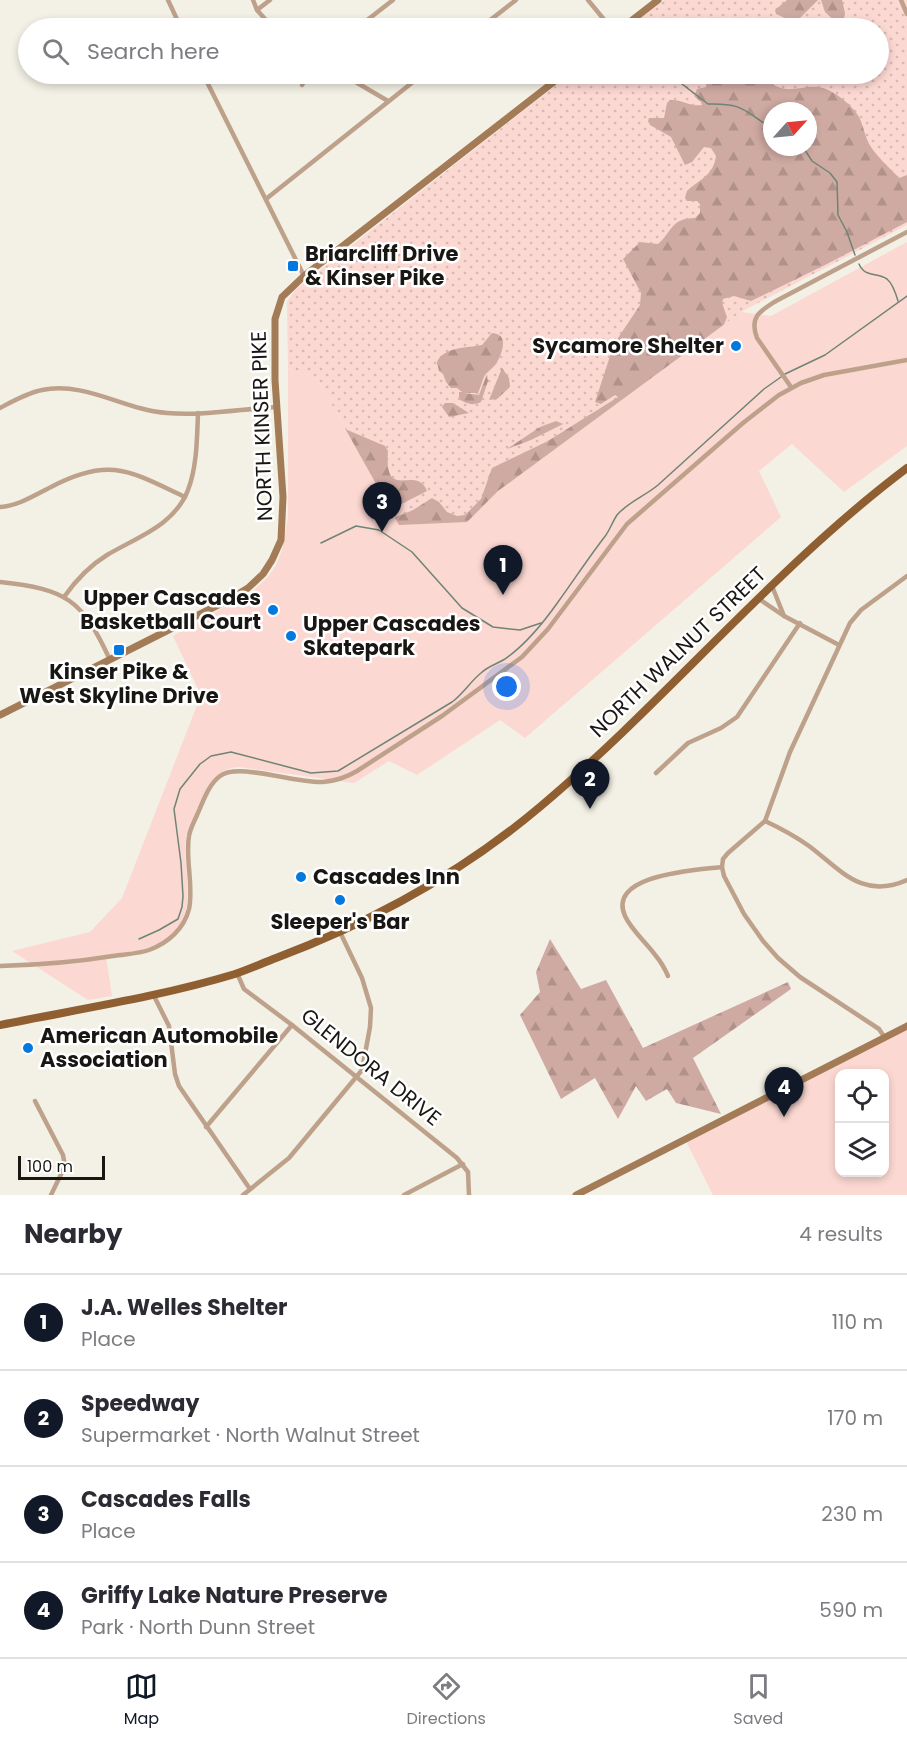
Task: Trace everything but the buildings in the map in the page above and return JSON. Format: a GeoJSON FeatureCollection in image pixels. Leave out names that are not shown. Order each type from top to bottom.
{"type":"FeatureCollection","features":[{"type":"Feature","properties":{"kind":"main road","name":"NORTH WALNUT STREET"},"geometry":{"type":"LineString","coordinates":[[0,1024],[153,994],[237,973],[340,932],[442,877],[539,808],[589,763],[846,515],[907,468]]}},
{"type":"Feature","properties":{"kind":"street"},"geometry":{"type":"LineString","coordinates":[[168,0],[177,18]]}},
{"type":"Feature","properties":{"kind":"street"},"geometry":{"type":"LineString","coordinates":[[253,0],[257,10],[264,18]]}},
{"type":"Feature","properties":{"kind":"street"},"geometry":{"type":"LineString","coordinates":[[257,10],[270,0]]}},
{"type":"Feature","properties":{"kind":"street"},"geometry":{"type":"LineString","coordinates":[[370,18],[393,0]]}},
{"type":"Feature","properties":{"kind":"street"},"geometry":{"type":"LineString","coordinates":[[493,18],[516,0]]}},
{"type":"Feature","properties":{"kind":"street"},"geometry":{"type":"LineString","coordinates":[[588,0],[603,18]]}},
{"type":"Feature","properties":{"kind":"street"},"geometry":{"type":"LineString","coordinates":[[635,18],[658,0]]}},
{"type":"Feature","properties":{"kind":"street"},"geometry":{"type":"LineString","coordinates":[[901,0],[907,14]]}},
{"type":"Feature","properties":{"kind":"street"},"geometry":{"type":"LineString","coordinates":[[208,84],[304,276]]}},
{"type":"Feature","properties":{"kind":"street"},"geometry":{"type":"LineString","coordinates":[[359,84],[388,101]]}},
{"type":"Feature","properties":{"kind":"street"},"geometry":{"type":"LineString","coordinates":[[266,199],[410,84]]}},
{"type":"Feature","properties":{"kind":"street","name":"NORTH KINSER PIKE"},"geometry":{"type":"LineString","coordinates":[[0,715],[241,593],[267,569],[278,549],[282,530],[283,497],[274,345],[276,315],[282,297],[304,276],[551,84]]}},
{"type":"Feature","properties":{"kind":"street"},"geometry":{"type":"LineString","coordinates":[[791,387],[754,329],[754,323],[760,312],[776,301],[907,232]]}},
{"type":"Feature","properties":{"kind":"street"},"geometry":{"type":"LineString","coordinates":[[0,966],[40,965],[142,952],[168,940],[181,927],[189,909],[191,891],[189,838],[202,803],[219,777],[240,770],[292,780],[321,782],[335,780],[357,771],[442,716],[532,648],[634,517],[743,423],[791,387],[824,375],[907,360]]}},
{"type":"Feature","properties":{"kind":"street"},"geometry":{"type":"LineString","coordinates":[[0,408],[32,393],[65,389],[86,392],[151,411],[198,413],[277,406]]}},
{"type":"Feature","properties":{"kind":"street"},"geometry":{"type":"LineString","coordinates":[[64,597],[90,567],[174,513],[185,496],[194,468],[198,413]]}},
{"type":"Feature","properties":{"kind":"street"},"geometry":{"type":"LineString","coordinates":[[0,507],[18,503],[75,475],[98,469],[116,469],[134,473],[185,496]]}},
{"type":"Feature","properties":{"kind":"street"},"geometry":{"type":"LineString","coordinates":[[885,1038],[879,1029],[800,977],[778,958],[744,914],[724,876],[722,867],[723,859],[728,853],[765,821],[790,752],[850,623],[857,614],[907,576]]}},
{"type":"Feature","properties":{"kind":"street"},"geometry":{"type":"LineString","coordinates":[[0,582],[37,586],[64,597],[76,605],[102,641],[110,660]]}},
{"type":"Feature","properties":{"kind":"street"},"geometry":{"type":"LineString","coordinates":[[772,586],[784,616]]}},
{"type":"Feature","properties":{"kind":"street"},"geometry":{"type":"LineString","coordinates":[[759,599],[784,616],[839,645]]}},
{"type":"Feature","properties":{"kind":"street"},"geometry":{"type":"LineString","coordinates":[[656,773],[688,743],[721,728],[737,717],[800,623]]}},
{"type":"Feature","properties":{"kind":"street"},"geometry":{"type":"LineString","coordinates":[[765,821],[802,841],[854,882],[876,886],[891,885],[907,880]]}},
{"type":"Feature","properties":{"kind":"street"},"geometry":{"type":"LineString","coordinates":[[668,976],[658,958],[627,919],[623,908],[625,897],[635,886],[657,876],[722,867]]}},
{"type":"Feature","properties":{"kind":"street"},"geometry":{"type":"LineString","coordinates":[[243,1195],[289,1158],[362,1070],[371,1008],[362,978],[340,932]]}},
{"type":"Feature","properties":{"kind":"street","name":"GLENDORA DRIVE"},"geometry":{"type":"LineString","coordinates":[[237,973],[244,989],[292,1025],[463,1164]]}},
{"type":"Feature","properties":{"kind":"street"},"geometry":{"type":"LineString","coordinates":[[153,994],[167,1021],[176,1080],[250,1189]]}},
{"type":"Feature","properties":{"kind":"street"},"geometry":{"type":"LineString","coordinates":[[206,1127],[292,1025]]}},
{"type":"Feature","properties":{"kind":"street"},"geometry":{"type":"LineString","coordinates":[[576,1195],[907,1026]]}},
{"type":"Feature","properties":{"kind":"street"},"geometry":{"type":"LineString","coordinates":[[35,1101],[63,1155],[65,1166],[51,1195]]}},
{"type":"Feature","properties":{"kind":"street"},"geometry":{"type":"LineString","coordinates":[[404,1195],[463,1164],[469,1176],[469,1195]]}},
{"type":"Feature","properties":{"kind":"shaded area"},"geometry":{"type":"Polygon","coordinates":[[[664,0],[907,0],[907,225],[741,312],[467,522],[399,525],[318,380],[288,368],[287,302],[295,290],[557,84],[889,84],[889,18],[640,18],[664,0]]]}},
{"type":"Feature","properties":{"kind":"shaded area"},"geometry":{"type":"Polygon","coordinates":[[[907,242],[907,446],[844,492],[792,444],[759,471],[781,517],[525,738],[500,720],[417,775],[389,761],[354,783],[239,767],[223,771],[208,788],[192,820],[186,839],[188,897],[183,919],[170,936],[154,946],[106,957],[112,996],[88,1000],[12,951],[90,932],[122,898],[201,695],[173,636],[254,590],[268,577],[282,550],[288,517],[288,368],[318,380],[399,525],[467,522],[498,491],[741,312],[771,316],[907,242]]]}},
{"type":"Feature","properties":{"kind":"shaded area"},"geometry":{"type":"Polygon","coordinates":[[[907,1026],[907,1195],[713,1195],[685,1139],[907,1026]]]}},
{"type":"Feature","properties":{"kind":"green space"},"geometry":{"type":"Polygon","coordinates":[[[787,0],[818,0],[800,18],[785,18],[776,14],[775,10],[787,0]]]}},
{"type":"Feature","properties":{"kind":"green space"},"geometry":{"type":"Polygon","coordinates":[[[821,0],[842,0],[844,18],[832,18],[825,12],[821,0]]]}},
{"type":"Feature","properties":{"kind":"green space"},"geometry":{"type":"Polygon","coordinates":[[[706,84],[774,84],[787,89],[823,88],[839,96],[856,113],[869,144],[877,155],[899,178],[907,175],[907,222],[751,301],[734,296],[723,299],[722,303],[727,317],[716,345],[527,560],[384,522],[413,510],[432,498],[439,502],[447,512],[457,516],[465,515],[481,499],[492,468],[548,441],[618,397],[615,395],[601,404],[595,402],[614,344],[640,305],[641,293],[623,259],[640,242],[658,244],[676,223],[695,218],[700,213],[700,204],[697,201],[687,201],[685,198],[687,191],[709,173],[716,156],[711,148],[704,147],[692,162],[685,165],[671,137],[650,125],[648,121],[649,118],[664,118],[667,103],[670,100],[702,105],[694,96],[697,89],[706,87],[706,84]]]}},
{"type":"Feature","properties":{"kind":"green space"},"geometry":{"type":"Polygon","coordinates":[[[492,333],[498,334],[503,341],[500,355],[496,364],[485,375],[478,393],[464,393],[479,395],[487,374],[488,381],[481,402],[467,403],[459,399],[459,392],[462,392],[457,388],[451,388],[446,382],[439,371],[437,362],[440,357],[450,351],[482,345],[492,333]]]}},
{"type":"Feature","properties":{"kind":"green space"},"geometry":{"type":"Polygon","coordinates":[[[502,368],[509,378],[510,387],[497,399],[489,400],[502,368]]]}},
{"type":"Feature","properties":{"kind":"green space"},"geometry":{"type":"Polygon","coordinates":[[[445,403],[453,403],[469,413],[449,417],[442,407],[445,403]]]}},
{"type":"Feature","properties":{"kind":"green space"},"geometry":{"type":"Polygon","coordinates":[[[556,421],[563,424],[507,449],[540,427],[556,421]]]}},
{"type":"Feature","properties":{"kind":"green space"},"geometry":{"type":"Polygon","coordinates":[[[331,423],[385,446],[388,451],[388,467],[391,476],[396,480],[416,480],[422,483],[427,491],[382,514],[331,423]]]}},
{"type":"Feature","properties":{"kind":"green space"},"geometry":{"type":"Polygon","coordinates":[[[550,939],[581,989],[606,980],[643,1048],[788,982],[791,989],[693,1058],[721,1114],[676,1103],[667,1089],[646,1101],[636,1086],[618,1119],[595,1078],[561,1099],[520,1015],[540,992],[536,972],[550,939]]]}},
{"type":"Feature","properties":{"kind":"waterway"},"geometry":{"type":"LineString","coordinates":[[682,84],[708,104],[737,107],[763,122]]}},
{"type":"Feature","properties":{"kind":"waterway"},"geometry":{"type":"LineString","coordinates":[[809,156],[812,161],[830,173],[837,182],[838,215],[855,255]]}},
{"type":"Feature","properties":{"kind":"waterway"},"geometry":{"type":"LineString","coordinates":[[859,264],[864,271],[887,279],[893,286],[898,301]]}},
{"type":"Feature","properties":{"kind":"waterway"},"geometry":{"type":"LineString","coordinates":[[785,374],[825,355],[907,296]]}},
{"type":"Feature","properties":{"kind":"waterway"},"geometry":{"type":"LineString","coordinates":[[139,939],[178,919],[183,896],[174,809],[180,789],[200,764],[211,756],[231,752],[311,773],[338,771],[452,702],[473,680],[505,659],[534,633],[606,535],[621,510],[658,485],[764,389],[781,377]]}},
{"type":"Feature","properties":{"kind":"waterway"},"geometry":{"type":"LineString","coordinates":[[321,543],[356,526],[379,530],[412,552],[462,608],[493,627],[520,630],[541,623]]}},
{"type":"Feature","properties":{"kind":"place","name":"Briarcliff Drive & Kinser Pike"},"geometry":{"type":"Point","coordinates":[293,266]}},
{"type":"Feature","properties":{"kind":"place","name":"Sycamore Shelter"},"geometry":{"type":"Point","coordinates":[736,346]}},
{"type":"Feature","properties":{"kind":"place","name":"Cascades Falls"},"geometry":{"type":"Point","coordinates":[382,532]}},
{"type":"Feature","properties":{"kind":"place","name":"J.A. Welles Shelter"},"geometry":{"type":"Point","coordinates":[503,595]}},
{"type":"Feature","properties":{"kind":"place","name":"Upper Cascades Basketball Court"},"geometry":{"type":"Point","coordinates":[273,610]}},
{"type":"Feature","properties":{"kind":"place","name":"Upper Cascades Skatepark"},"geometry":{"type":"Point","coordinates":[291,636]}},
{"type":"Feature","properties":{"kind":"place","name":"Kinser Pike & West Skyline Drive"},"geometry":{"type":"Point","coordinates":[119,650]}},
{"type":"Feature","properties":{"kind":"place","name":"Speedway"},"geometry":{"type":"Point","coordinates":[590,809]}},
{"type":"Feature","properties":{"kind":"place","name":"Cascades Inn"},"geometry":{"type":"Point","coordinates":[301,877]}},
{"type":"Feature","properties":{"kind":"place","name":"Sleeper's Bar"},"geometry":{"type":"Point","coordinates":[340,900]}},
{"type":"Feature","properties":{"kind":"place","name":"American Automobile Association"},"geometry":{"type":"Point","coordinates":[28,1048]}},
{"type":"Feature","properties":{"kind":"place","name":"Griffy Lake Nature Preserve"},"geometry":{"type":"Point","coordinates":[784,1117]}}]}
